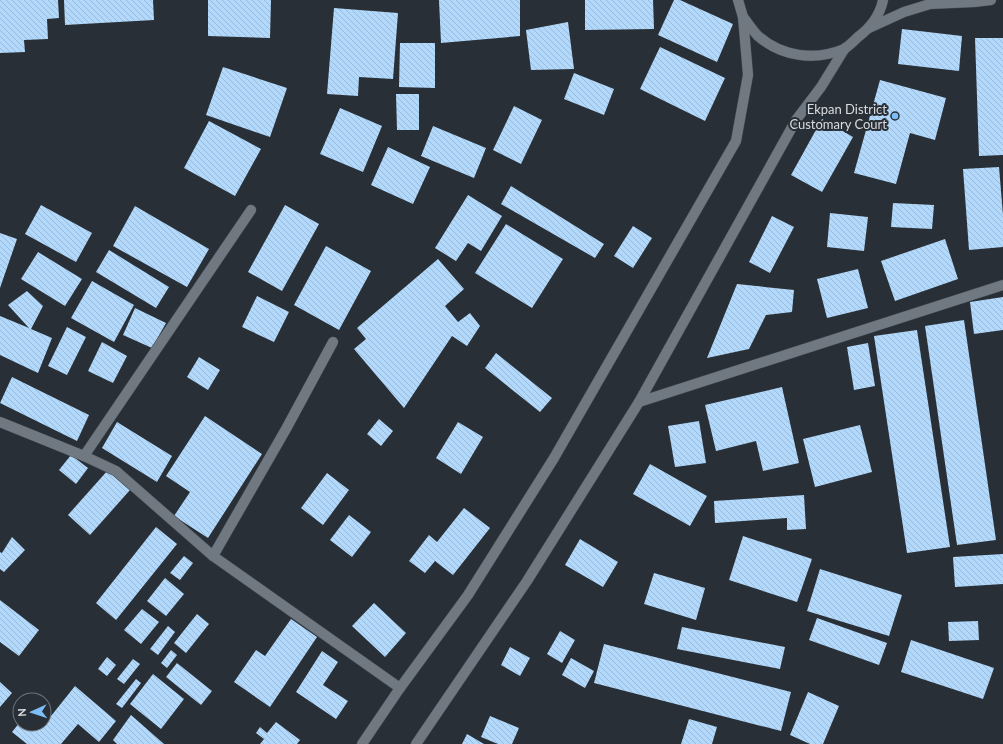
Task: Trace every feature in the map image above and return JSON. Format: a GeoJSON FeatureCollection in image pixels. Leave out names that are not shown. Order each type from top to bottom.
{"type":"FeatureCollection","features":[{"type":"Feature","properties":{"kind":"main road"},"geometry":{"type":"LineString","coordinates":[[362,744],[400,688],[468,594],[554,458],[736,141],[748,75],[743,17],[738,0]]}},
{"type":"Feature","properties":{"kind":"main road"},"geometry":{"type":"LineString","coordinates":[[869,28],[882,6],[883,0]]}},
{"type":"Feature","properties":{"kind":"main road"},"geometry":{"type":"LineString","coordinates":[[416,744],[527,581],[639,402],[796,120],[821,87],[845,48],[869,28],[904,12],[930,4],[991,0]]}},
{"type":"Feature","properties":{"kind":"main road"},"geometry":{"type":"LineString","coordinates":[[743,17],[758,36],[777,49],[800,56],[823,56],[845,48]]}},
{"type":"Feature","properties":{"kind":"main road"},"geometry":{"type":"LineString","coordinates":[[84,456],[251,210]]}},
{"type":"Feature","properties":{"kind":"main road"},"geometry":{"type":"LineString","coordinates":[[639,402],[1003,285]]}},
{"type":"Feature","properties":{"kind":"main road"},"geometry":{"type":"LineString","coordinates":[[213,556],[286,430],[333,342]]}},
{"type":"Feature","properties":{"kind":"main road"},"geometry":{"type":"LineString","coordinates":[[0,422],[84,456],[116,471],[213,556],[400,688]]}},
{"type":"Feature","properties":{"kind":"building"},"geometry":{"type":"Polygon","coordinates":[[[0,0],[58,0],[59,18],[47,19],[48,39],[24,40],[25,52],[0,53],[0,0]]]}},
{"type":"Feature","properties":{"kind":"building"},"geometry":{"type":"Polygon","coordinates":[[[64,0],[153,0],[154,20],[65,25],[64,0]]]}},
{"type":"Feature","properties":{"kind":"building"},"geometry":{"type":"Polygon","coordinates":[[[208,0],[271,0],[270,38],[208,36],[208,0]]]}},
{"type":"Feature","properties":{"kind":"building"},"geometry":{"type":"Polygon","coordinates":[[[439,0],[520,0],[520,36],[441,43],[439,0]]]}},
{"type":"Feature","properties":{"kind":"building"},"geometry":{"type":"Polygon","coordinates":[[[585,0],[653,0],[654,29],[585,30],[585,0]]]}},
{"type":"Feature","properties":{"kind":"building"},"geometry":{"type":"Polygon","coordinates":[[[674,0],[680,0],[733,24],[717,62],[658,35],[674,0]]]}},
{"type":"Feature","properties":{"kind":"building"},"geometry":{"type":"Polygon","coordinates":[[[334,8],[398,13],[393,79],[359,77],[358,96],[327,94],[334,8]]]}},
{"type":"Feature","properties":{"kind":"building"},"geometry":{"type":"Polygon","coordinates":[[[568,22],[574,69],[531,70],[526,30],[568,22]]]}},
{"type":"Feature","properties":{"kind":"building"},"geometry":{"type":"Polygon","coordinates":[[[902,29],[962,36],[959,71],[898,64],[902,29]]]}},
{"type":"Feature","properties":{"kind":"building"},"geometry":{"type":"Polygon","coordinates":[[[975,38],[1003,38],[1003,155],[979,156],[975,38]]]}},
{"type":"Feature","properties":{"kind":"building"},"geometry":{"type":"Polygon","coordinates":[[[400,43],[435,43],[435,88],[399,87],[400,43]]]}},
{"type":"Feature","properties":{"kind":"building"},"geometry":{"type":"Polygon","coordinates":[[[660,47],[725,78],[705,121],[640,89],[660,47]]]}},
{"type":"Feature","properties":{"kind":"building"},"geometry":{"type":"Polygon","coordinates":[[[223,67],[287,88],[270,137],[206,115],[223,67]]]}},
{"type":"Feature","properties":{"kind":"building"},"geometry":{"type":"Polygon","coordinates":[[[574,73],[614,89],[604,115],[564,99],[574,73]]]}},
{"type":"Feature","properties":{"kind":"building"},"geometry":{"type":"Polygon","coordinates":[[[880,80],[946,98],[935,140],[910,133],[896,184],[854,173],[880,80]]]}},
{"type":"Feature","properties":{"kind":"building"},"geometry":{"type":"Polygon","coordinates":[[[396,94],[419,94],[419,130],[397,130],[396,94]]]}},
{"type":"Feature","properties":{"kind":"building"},"geometry":{"type":"Polygon","coordinates":[[[514,106],[542,120],[521,164],[493,150],[514,106]]]}},
{"type":"Feature","properties":{"kind":"building"},"geometry":{"type":"Polygon","coordinates":[[[340,108],[382,126],[363,172],[320,154],[340,108]]]}},
{"type":"Feature","properties":{"kind":"building"},"geometry":{"type":"Polygon","coordinates":[[[822,119],[853,137],[822,192],[791,175],[822,119]]]}},
{"type":"Feature","properties":{"kind":"building"},"geometry":{"type":"Polygon","coordinates":[[[209,121],[261,149],[235,196],[184,168],[209,121]]]}},
{"type":"Feature","properties":{"kind":"building"},"geometry":{"type":"Polygon","coordinates":[[[433,126],[486,148],[474,178],[421,156],[433,126]]]}},
{"type":"Feature","properties":{"kind":"building"},"geometry":{"type":"Polygon","coordinates":[[[388,147],[430,167],[413,204],[371,185],[388,147]]]}},
{"type":"Feature","properties":{"kind":"building"},"geometry":{"type":"Polygon","coordinates":[[[999,167],[1003,215],[1003,247],[969,250],[963,169],[999,167]]]}},
{"type":"Feature","properties":{"kind":"building"},"geometry":{"type":"Polygon","coordinates":[[[511,186],[604,244],[595,258],[501,204],[511,186]]]}},
{"type":"Feature","properties":{"kind":"building"},"geometry":{"type":"Polygon","coordinates":[[[468,195],[502,216],[481,251],[468,243],[456,261],[435,248],[468,195]]]}},
{"type":"Feature","properties":{"kind":"building"},"geometry":{"type":"Polygon","coordinates":[[[893,203],[934,205],[932,229],[891,227],[893,203]]]}},
{"type":"Feature","properties":{"kind":"building"},"geometry":{"type":"Polygon","coordinates":[[[41,205],[92,233],[76,262],[25,234],[41,205]]]}},
{"type":"Feature","properties":{"kind":"building"},"geometry":{"type":"Polygon","coordinates":[[[285,205],[319,224],[282,291],[248,272],[285,205]]]}},
{"type":"Feature","properties":{"kind":"building"},"geometry":{"type":"Polygon","coordinates":[[[135,206],[209,249],[187,287],[113,246],[135,206]]]}},
{"type":"Feature","properties":{"kind":"building"},"geometry":{"type":"Polygon","coordinates":[[[830,213],[868,217],[864,251],[827,247],[830,213]]]}},
{"type":"Feature","properties":{"kind":"building"},"geometry":{"type":"Polygon","coordinates":[[[772,216],[794,227],[770,273],[749,262],[772,216]]]}},
{"type":"Feature","properties":{"kind":"building"},"geometry":{"type":"Polygon","coordinates":[[[506,224],[563,259],[532,308],[475,273],[506,224]]]}},
{"type":"Feature","properties":{"kind":"building"},"geometry":{"type":"Polygon","coordinates":[[[633,226],[652,238],[633,268],[614,256],[633,226]]]}},
{"type":"Feature","properties":{"kind":"building"},"geometry":{"type":"Polygon","coordinates":[[[0,233],[17,239],[0,288],[0,233]]]}},
{"type":"Feature","properties":{"kind":"building"},"geometry":{"type":"Polygon","coordinates":[[[945,239],[958,279],[895,301],[881,261],[945,239]]]}},
{"type":"Feature","properties":{"kind":"building"},"geometry":{"type":"Polygon","coordinates":[[[326,246],[371,271],[339,330],[294,305],[326,246]]]}},
{"type":"Feature","properties":{"kind":"building"},"geometry":{"type":"Polygon","coordinates":[[[109,250],[169,287],[156,308],[96,272],[109,250]]]}},
{"type":"Feature","properties":{"kind":"building"},"geometry":{"type":"Polygon","coordinates":[[[38,252],[82,279],[65,306],[21,279],[38,252]]]}},
{"type":"Feature","properties":{"kind":"building"},"geometry":{"type":"Polygon","coordinates":[[[438,259],[464,289],[445,306],[458,322],[470,313],[480,326],[467,346],[452,336],[404,408],[354,349],[366,339],[357,328],[438,259]]]}},
{"type":"Feature","properties":{"kind":"building"},"geometry":{"type":"Polygon","coordinates":[[[858,269],[868,308],[827,318],[817,279],[858,269]]]}},
{"type":"Feature","properties":{"kind":"building"},"geometry":{"type":"Polygon","coordinates":[[[92,281],[134,305],[114,342],[71,318],[92,281]]]}},
{"type":"Feature","properties":{"kind":"building"},"geometry":{"type":"Polygon","coordinates":[[[737,284],[794,290],[792,312],[766,315],[749,349],[707,358],[737,284]]]}},
{"type":"Feature","properties":{"kind":"building"},"geometry":{"type":"Polygon","coordinates":[[[27,291],[43,306],[31,329],[52,338],[38,373],[0,355],[0,316],[29,328],[8,305],[27,291]]]}},
{"type":"Feature","properties":{"kind":"building"},"geometry":{"type":"Polygon","coordinates":[[[257,296],[289,312],[274,342],[242,327],[257,296]]]}},
{"type":"Feature","properties":{"kind":"building"},"geometry":{"type":"Polygon","coordinates":[[[1003,297],[1003,330],[974,334],[970,302],[1003,297]]]}},
{"type":"Feature","properties":{"kind":"building"},"geometry":{"type":"Polygon","coordinates":[[[135,308],[166,323],[152,348],[123,335],[135,308]]]}},
{"type":"Feature","properties":{"kind":"building"},"geometry":{"type":"Polygon","coordinates":[[[964,320],[996,540],[957,545],[925,326],[964,320]]]}},
{"type":"Feature","properties":{"kind":"building"},"geometry":{"type":"Polygon","coordinates":[[[67,327],[86,337],[67,375],[48,366],[67,327]]]}},
{"type":"Feature","properties":{"kind":"building"},"geometry":{"type":"Polygon","coordinates":[[[917,330],[950,547],[907,553],[874,336],[917,330]]]}},
{"type":"Feature","properties":{"kind":"building"},"geometry":{"type":"Polygon","coordinates":[[[102,342],[127,356],[113,383],[88,371],[102,342]]]}},
{"type":"Feature","properties":{"kind":"building"},"geometry":{"type":"Polygon","coordinates":[[[868,343],[875,386],[854,390],[847,347],[868,343]]]}},
{"type":"Feature","properties":{"kind":"building"},"geometry":{"type":"Polygon","coordinates":[[[496,353],[552,398],[540,412],[485,368],[496,353]]]}},
{"type":"Feature","properties":{"kind":"building"},"geometry":{"type":"Polygon","coordinates":[[[199,357],[220,370],[208,390],[187,377],[199,357]]]}},
{"type":"Feature","properties":{"kind":"building"},"geometry":{"type":"Polygon","coordinates":[[[12,377],[89,415],[77,441],[0,403],[12,377]]]}},
{"type":"Feature","properties":{"kind":"building"},"geometry":{"type":"Polygon","coordinates":[[[782,387],[799,463],[763,471],[756,441],[716,451],[705,405],[782,387]]]}},
{"type":"Feature","properties":{"kind":"building"},"geometry":{"type":"Polygon","coordinates":[[[205,416],[262,454],[208,538],[174,516],[190,492],[166,476],[205,416]]]}},
{"type":"Feature","properties":{"kind":"building"},"geometry":{"type":"Polygon","coordinates":[[[379,419],[393,431],[381,446],[367,434],[379,419]]]}},
{"type":"Feature","properties":{"kind":"building"},"geometry":{"type":"Polygon","coordinates":[[[699,421],[706,463],[675,467],[668,426],[699,421]]]}},
{"type":"Feature","properties":{"kind":"building"},"geometry":{"type":"Polygon","coordinates":[[[117,422],[172,456],[157,482],[102,448],[117,422]]]}},
{"type":"Feature","properties":{"kind":"building"},"geometry":{"type":"Polygon","coordinates":[[[458,422],[483,437],[461,474],[436,458],[458,422]]]}},
{"type":"Feature","properties":{"kind":"building"},"geometry":{"type":"Polygon","coordinates":[[[860,425],[872,472],[815,487],[803,439],[860,425]]]}},
{"type":"Feature","properties":{"kind":"building"},"geometry":{"type":"Polygon","coordinates":[[[71,455],[88,468],[76,484],[59,470],[71,455]]]}},
{"type":"Feature","properties":{"kind":"building"},"geometry":{"type":"Polygon","coordinates":[[[650,464],[707,496],[690,526],[633,494],[650,464]]]}},
{"type":"Feature","properties":{"kind":"building"},"geometry":{"type":"Polygon","coordinates":[[[108,470],[130,490],[90,535],[68,515],[108,470]]]}},
{"type":"Feature","properties":{"kind":"building"},"geometry":{"type":"Polygon","coordinates":[[[327,473],[349,490],[323,525],[301,508],[327,473]]]}},
{"type":"Feature","properties":{"kind":"building"},"geometry":{"type":"Polygon","coordinates":[[[804,495],[806,529],[787,530],[787,518],[715,523],[714,501],[804,495]]]}},
{"type":"Feature","properties":{"kind":"building"},"geometry":{"type":"Polygon","coordinates":[[[464,508],[490,528],[453,575],[435,561],[425,573],[409,561],[429,535],[437,542],[464,508]]]}},
{"type":"Feature","properties":{"kind":"building"},"geometry":{"type":"Polygon","coordinates":[[[349,515],[371,532],[352,557],[330,540],[349,515]]]}},
{"type":"Feature","properties":{"kind":"building"},"geometry":{"type":"Polygon","coordinates":[[[156,527],[177,544],[116,620],[96,603],[156,527]]]}},
{"type":"Feature","properties":{"kind":"building"},"geometry":{"type":"Polygon","coordinates":[[[743,536],[812,559],[797,602],[729,580],[743,536]]]}},
{"type":"Feature","properties":{"kind":"building"},"geometry":{"type":"Polygon","coordinates":[[[12,537],[25,550],[4,572],[0,569],[0,552],[2,553],[12,537]]]}},
{"type":"Feature","properties":{"kind":"building"},"geometry":{"type":"Polygon","coordinates":[[[580,539],[618,562],[603,587],[565,565],[580,539]]]}},
{"type":"Feature","properties":{"kind":"building"},"geometry":{"type":"Polygon","coordinates":[[[1003,554],[1003,584],[955,587],[953,557],[1003,554]]]}},
{"type":"Feature","properties":{"kind":"building"},"geometry":{"type":"Polygon","coordinates":[[[184,556],[193,563],[180,580],[170,573],[184,556]]]}},
{"type":"Feature","properties":{"kind":"building"},"geometry":{"type":"Polygon","coordinates":[[[820,569],[902,595],[889,636],[807,611],[820,569]]]}},
{"type":"Feature","properties":{"kind":"building"},"geometry":{"type":"Polygon","coordinates":[[[654,573],[705,588],[696,620],[644,604],[654,573]]]}},
{"type":"Feature","properties":{"kind":"building"},"geometry":{"type":"Polygon","coordinates":[[[165,578],[184,594],[166,616],[147,601],[165,578]]]}},
{"type":"Feature","properties":{"kind":"building"},"geometry":{"type":"Polygon","coordinates":[[[0,600],[39,630],[19,656],[0,642],[0,600]]]}},
{"type":"Feature","properties":{"kind":"building"},"geometry":{"type":"Polygon","coordinates":[[[374,603],[406,633],[385,657],[352,626],[374,603]]]}},
{"type":"Feature","properties":{"kind":"building"},"geometry":{"type":"Polygon","coordinates":[[[142,609],[159,622],[141,644],[124,630],[142,609]]]}},
{"type":"Feature","properties":{"kind":"building"},"geometry":{"type":"Polygon","coordinates":[[[197,614],[209,624],[186,653],[174,643],[197,614]]]}},
{"type":"Feature","properties":{"kind":"building"},"geometry":{"type":"Polygon","coordinates":[[[817,618],[887,643],[879,665],[809,640],[817,618]]]}},
{"type":"Feature","properties":{"kind":"building"},"geometry":{"type":"Polygon","coordinates":[[[291,619],[317,637],[270,707],[234,682],[256,650],[265,656],[291,619]]]}},
{"type":"Feature","properties":{"kind":"building"},"geometry":{"type":"Polygon","coordinates":[[[978,621],[979,640],[949,641],[948,622],[978,621]]]}},
{"type":"Feature","properties":{"kind":"building"},"geometry":{"type":"Polygon","coordinates":[[[168,626],[175,632],[158,655],[150,649],[168,626]]]}},
{"type":"Feature","properties":{"kind":"building"},"geometry":{"type":"Polygon","coordinates":[[[682,627],[785,647],[780,669],[677,649],[682,627]]]}},
{"type":"Feature","properties":{"kind":"building"},"geometry":{"type":"Polygon","coordinates":[[[560,631],[575,640],[562,663],[547,654],[560,631]]]}},
{"type":"Feature","properties":{"kind":"building"},"geometry":{"type":"Polygon","coordinates":[[[911,640],[994,668],[983,699],[901,672],[911,640]]]}},
{"type":"Feature","properties":{"kind":"building"},"geometry":{"type":"Polygon","coordinates":[[[604,644],[791,692],[781,731],[594,683],[604,644]]]}},
{"type":"Feature","properties":{"kind":"building"},"geometry":{"type":"Polygon","coordinates":[[[510,647],[530,658],[520,676],[501,665],[510,647]]]}},
{"type":"Feature","properties":{"kind":"building"},"geometry":{"type":"Polygon","coordinates":[[[171,650],[177,655],[167,668],[161,663],[171,650]]]}},
{"type":"Feature","properties":{"kind":"building"},"geometry":{"type":"Polygon","coordinates":[[[322,651],[338,662],[323,685],[348,701],[336,719],[296,692],[322,651]]]}},
{"type":"Feature","properties":{"kind":"building"},"geometry":{"type":"Polygon","coordinates":[[[107,657],[116,665],[107,676],[98,669],[107,657]]]}},
{"type":"Feature","properties":{"kind":"building"},"geometry":{"type":"Polygon","coordinates":[[[571,658],[594,671],[585,688],[562,675],[571,658]]]}},
{"type":"Feature","properties":{"kind":"building"},"geometry":{"type":"Polygon","coordinates":[[[133,659],[140,664],[124,684],[117,679],[133,659]]]}},
{"type":"Feature","properties":{"kind":"building"},"geometry":{"type":"Polygon","coordinates":[[[177,663],[212,691],[201,705],[166,677],[177,663]]]}},
{"type":"Feature","properties":{"kind":"building"},"geometry":{"type":"Polygon","coordinates":[[[153,674],[184,699],[161,729],[130,704],[153,674]]]}},
{"type":"Feature","properties":{"kind":"building"},"geometry":{"type":"Polygon","coordinates":[[[136,679],[141,683],[122,708],[116,704],[136,679]]]}},
{"type":"Feature","properties":{"kind":"building"},"geometry":{"type":"Polygon","coordinates":[[[0,682],[12,693],[0,707],[0,682]]]}},
{"type":"Feature","properties":{"kind":"building"},"geometry":{"type":"Polygon","coordinates":[[[75,686],[116,721],[99,742],[78,724],[61,744],[27,744],[12,732],[52,732],[52,715],[75,686]]]}},
{"type":"Feature","properties":{"kind":"building"},"geometry":{"type":"Polygon","coordinates":[[[808,692],[839,706],[823,744],[810,744],[790,735],[808,692]]]}},
{"type":"Feature","properties":{"kind":"building"},"geometry":{"type":"Polygon","coordinates":[[[131,715],[164,744],[117,744],[113,740],[131,715]]]}},
{"type":"Feature","properties":{"kind":"building"},"geometry":{"type":"Polygon","coordinates":[[[490,716],[519,728],[512,744],[498,744],[481,737],[490,716]]]}},
{"type":"Feature","properties":{"kind":"building"},"geometry":{"type":"Polygon","coordinates":[[[689,719],[717,727],[712,744],[681,744],[689,719]]]}},
{"type":"Feature","properties":{"kind":"building"},"geometry":{"type":"Polygon","coordinates":[[[276,722],[300,740],[297,744],[260,744],[264,739],[256,733],[260,727],[267,733],[276,722]]]}},
{"type":"Feature","properties":{"kind":"building"},"geometry":{"type":"Polygon","coordinates":[[[467,734],[484,744],[462,744],[467,734]]]}},
{"type":"Feature","properties":{"kind":"place","name":"Ekpan District Customary Court"},"geometry":{"type":"Point","coordinates":[895,116]}}]}
